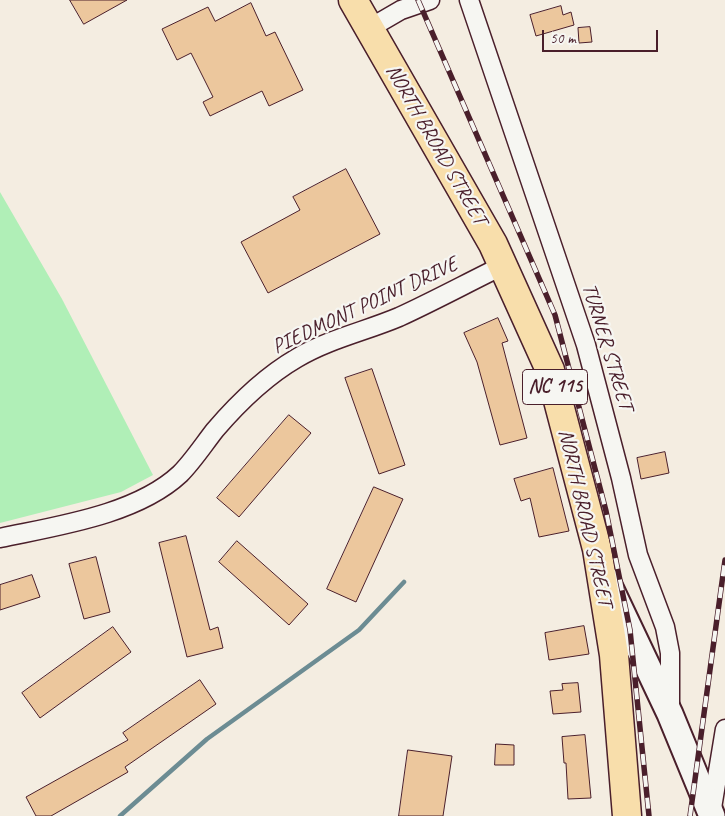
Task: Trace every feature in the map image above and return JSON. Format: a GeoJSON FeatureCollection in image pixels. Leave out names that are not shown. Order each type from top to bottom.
{"type":"FeatureCollection","features":[{"type":"Feature","properties":{"kind":"main road","name":"NORTH BROAD STREET"},"geometry":{"type":"LineString","coordinates":[[353,0],[504,265],[550,370],[600,565],[614,655],[627,816]]}},
{"type":"Feature","properties":{"kind":"street"},"geometry":{"type":"LineString","coordinates":[[370,28],[402,10],[430,0]]}},
{"type":"Feature","properties":{"kind":"street","name":"TURNER STREET"},"geometry":{"type":"LineString","coordinates":[[469,0],[586,346],[621,478],[638,556],[665,628],[670,654],[670,714]]}},
{"type":"Feature","properties":{"kind":"street","name":"PIEDMONT POINT DRIVE"},"geometry":{"type":"LineString","coordinates":[[0,538],[83,520],[112,511],[145,497],[179,474],[218,427],[260,383],[298,357],[363,329],[397,317],[504,265]]}},
{"type":"Feature","properties":{"kind":"street"},"geometry":{"type":"LineString","coordinates":[[600,565],[670,714],[711,815]]}},
{"type":"Feature","properties":{"kind":"street"},"geometry":{"type":"LineString","coordinates":[[711,815],[725,729]]}},
{"type":"Feature","properties":{"kind":"green space"},"geometry":{"type":"Polygon","coordinates":[[[0,192],[62,299],[153,475],[121,492],[0,523],[0,192]]]}},
{"type":"Feature","properties":{"kind":"building"},"geometry":{"type":"Polygon","coordinates":[[[70,0],[127,0],[84,24],[70,0]]]}},
{"type":"Feature","properties":{"kind":"building"},"geometry":{"type":"Polygon","coordinates":[[[251,3],[266,36],[275,32],[303,90],[269,106],[262,91],[210,116],[203,102],[213,97],[191,53],[177,60],[162,29],[208,7],[215,21],[251,3]]]}},
{"type":"Feature","properties":{"kind":"building"},"geometry":{"type":"Polygon","coordinates":[[[561,6],[563,15],[571,12],[574,25],[536,36],[530,15],[561,6]]]}},
{"type":"Feature","properties":{"kind":"building"},"geometry":{"type":"Polygon","coordinates":[[[590,27],[592,42],[579,43],[578,28],[590,27]]]}},
{"type":"Feature","properties":{"kind":"building"},"geometry":{"type":"Polygon","coordinates":[[[346,169],[380,234],[268,293],[241,242],[300,210],[293,197],[346,169]]]}},
{"type":"Feature","properties":{"kind":"building"},"geometry":{"type":"Polygon","coordinates":[[[498,318],[508,341],[502,343],[527,438],[500,445],[477,362],[464,333],[498,318]]]}},
{"type":"Feature","properties":{"kind":"building"},"geometry":{"type":"Polygon","coordinates":[[[372,369],[405,465],[379,474],[345,378],[372,369]]]}},
{"type":"Feature","properties":{"kind":"building"},"geometry":{"type":"Polygon","coordinates":[[[289,415],[311,433],[239,517],[217,498],[289,415]]]}},
{"type":"Feature","properties":{"kind":"building"},"geometry":{"type":"Polygon","coordinates":[[[665,452],[669,473],[641,479],[637,458],[665,452]]]}},
{"type":"Feature","properties":{"kind":"building"},"geometry":{"type":"Polygon","coordinates":[[[553,468],[569,531],[539,537],[530,498],[521,501],[514,479],[553,468]]]}},
{"type":"Feature","properties":{"kind":"building"},"geometry":{"type":"Polygon","coordinates":[[[374,487],[403,499],[356,602],[327,589],[374,487]]]}},
{"type":"Feature","properties":{"kind":"building"},"geometry":{"type":"Polygon","coordinates":[[[186,536],[210,630],[218,627],[223,648],[187,657],[159,543],[186,536]]]}},
{"type":"Feature","properties":{"kind":"building"},"geometry":{"type":"Polygon","coordinates":[[[237,541],[308,604],[289,625],[219,562],[237,541]]]}},
{"type":"Feature","properties":{"kind":"building"},"geometry":{"type":"Polygon","coordinates":[[[96,557],[110,612],[84,619],[69,564],[96,557]]]}},
{"type":"Feature","properties":{"kind":"building"},"geometry":{"type":"Polygon","coordinates":[[[32,575],[40,597],[0,610],[0,585],[32,575]]]}},
{"type":"Feature","properties":{"kind":"building"},"geometry":{"type":"Polygon","coordinates":[[[584,626],[589,654],[549,660],[545,633],[584,626]]]}},
{"type":"Feature","properties":{"kind":"building"},"geometry":{"type":"Polygon","coordinates":[[[113,627],[131,652],[40,718],[22,693],[113,627]]]}},
{"type":"Feature","properties":{"kind":"building"},"geometry":{"type":"Polygon","coordinates":[[[200,680],[216,704],[125,767],[128,772],[51,816],[36,816],[26,797],[128,740],[123,733],[200,680]]]}},
{"type":"Feature","properties":{"kind":"building"},"geometry":{"type":"Polygon","coordinates":[[[578,683],[581,712],[553,714],[550,691],[563,690],[562,684],[578,683]]]}},
{"type":"Feature","properties":{"kind":"building"},"geometry":{"type":"Polygon","coordinates":[[[585,735],[591,798],[568,799],[562,737],[585,735]]]}},
{"type":"Feature","properties":{"kind":"building"},"geometry":{"type":"Polygon","coordinates":[[[496,744],[514,745],[514,765],[495,765],[496,744]]]}},
{"type":"Feature","properties":{"kind":"building"},"geometry":{"type":"Polygon","coordinates":[[[408,750],[452,756],[443,816],[399,816],[408,750]]]}},
{"type":"Feature","properties":{"kind":"waterway"},"geometry":{"type":"LineString","coordinates":[[120,816],[207,739],[359,630],[404,582]]}},
{"type":"Feature","properties":{"kind":"railway"},"geometry":{"type":"LineString","coordinates":[[418,0],[555,315],[606,511],[630,630],[649,816]]}},
{"type":"Feature","properties":{"kind":"railway"},"geometry":{"type":"LineString","coordinates":[[690,816],[725,560]]}}]}
